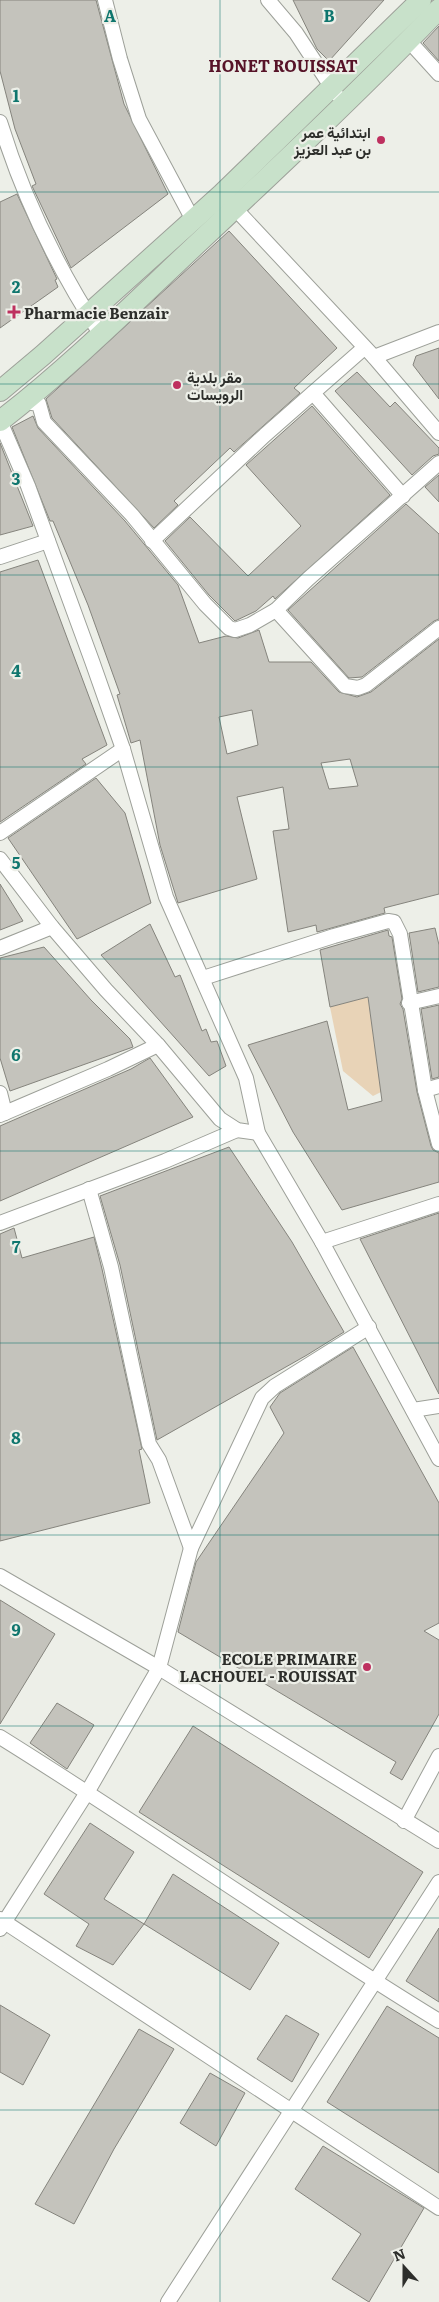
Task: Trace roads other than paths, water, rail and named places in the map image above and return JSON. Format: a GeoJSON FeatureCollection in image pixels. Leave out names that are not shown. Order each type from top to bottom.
{"type":"FeatureCollection","features":[{"type":"Feature","properties":{"kind":"main road"},"geometry":{"type":"LineString","coordinates":[[0,421],[25,402],[101,335],[332,89],[421,0]]}},
{"type":"Feature","properties":{"kind":"main road"},"geometry":{"type":"LineString","coordinates":[[0,391],[193,220],[228,201],[345,104],[439,9]]}},
{"type":"Feature","properties":{"kind":"street"},"geometry":{"type":"LineString","coordinates":[[105,0],[120,59],[139,119],[193,220]]}},
{"type":"Feature","properties":{"kind":"street"},"geometry":{"type":"LineString","coordinates":[[268,0],[296,32],[332,89],[345,104]]}},
{"type":"Feature","properties":{"kind":"street"},"geometry":{"type":"LineString","coordinates":[[409,41],[439,74]]}},
{"type":"Feature","properties":{"kind":"street"},"geometry":{"type":"LineString","coordinates":[[0,122],[12,161],[47,240],[68,281],[101,335]]}},
{"type":"Feature","properties":{"kind":"street"},"geometry":{"type":"LineString","coordinates":[[228,201],[369,352],[439,433]]}},
{"type":"Feature","properties":{"kind":"street"},"geometry":{"type":"LineString","coordinates":[[152,541],[313,393],[369,352],[439,332]]}},
{"type":"Feature","properties":{"kind":"street"},"geometry":{"type":"LineString","coordinates":[[313,393],[404,496]]}},
{"type":"Feature","properties":{"kind":"street"},"geometry":{"type":"LineString","coordinates":[[25,402],[38,404],[44,422],[132,515],[204,604],[229,628],[236,630],[276,610],[308,579],[404,496],[439,463]]}},
{"type":"Feature","properties":{"kind":"street"},"geometry":{"type":"LineString","coordinates":[[0,421],[48,541],[123,749],[166,898],[246,1078],[258,1133],[322,1242],[439,1459]]}},
{"type":"Feature","properties":{"kind":"street"},"geometry":{"type":"LineString","coordinates":[[0,557],[48,541]]}},
{"type":"Feature","properties":{"kind":"street"},"geometry":{"type":"LineString","coordinates":[[276,610],[345,686],[350,688],[366,685],[439,628]]}},
{"type":"Feature","properties":{"kind":"street"},"geometry":{"type":"LineString","coordinates":[[0,833],[123,749]]}},
{"type":"Feature","properties":{"kind":"street"},"geometry":{"type":"LineString","coordinates":[[0,859],[52,927],[106,990],[158,1045],[220,1119],[237,1130],[258,1133]]}},
{"type":"Feature","properties":{"kind":"street"},"geometry":{"type":"LineString","coordinates":[[203,978],[334,936],[388,921],[394,922],[400,934],[409,1003],[425,1090],[439,1144]]}},
{"type":"Feature","properties":{"kind":"street"},"geometry":{"type":"LineString","coordinates":[[0,948],[52,927]]}},
{"type":"Feature","properties":{"kind":"street"},"geometry":{"type":"LineString","coordinates":[[409,1003],[439,996]]}},
{"type":"Feature","properties":{"kind":"street"},"geometry":{"type":"LineString","coordinates":[[0,1093],[3,1114],[108,1070],[158,1045]]}},
{"type":"Feature","properties":{"kind":"street"},"geometry":{"type":"LineString","coordinates":[[425,1090],[439,1086]]}},
{"type":"Feature","properties":{"kind":"street"},"geometry":{"type":"LineString","coordinates":[[0,1223],[165,1162],[237,1130]]}},
{"type":"Feature","properties":{"kind":"street"},"geometry":{"type":"LineString","coordinates":[[89,1189],[111,1267],[149,1444],[159,1460],[191,1548]]}},
{"type":"Feature","properties":{"kind":"street"},"geometry":{"type":"LineString","coordinates":[[322,1242],[439,1204]]}},
{"type":"Feature","properties":{"kind":"street"},"geometry":{"type":"LineString","coordinates":[[369,1327],[275,1386],[262,1398],[191,1548],[159,1668],[88,1791],[2,1923],[439,2208]]}},
{"type":"Feature","properties":{"kind":"street"},"geometry":{"type":"LineString","coordinates":[[413,1410],[439,1406]]}},
{"type":"Feature","properties":{"kind":"street"},"geometry":{"type":"LineString","coordinates":[[0,1576],[159,1668],[439,1842]]}},
{"type":"Feature","properties":{"kind":"street"},"geometry":{"type":"LineString","coordinates":[[0,1737],[88,1791],[375,1982],[439,2021]]}},
{"type":"Feature","properties":{"kind":"street"},"geometry":{"type":"LineString","coordinates":[[404,1821],[439,1756]]}},
{"type":"Feature","properties":{"kind":"street"},"geometry":{"type":"LineString","coordinates":[[168,2302],[439,1882]]}},
{"type":"Feature","properties":{"kind":"place","name":"ابتدائية عمر بن عبد العزيز"},"geometry":{"type":"Point","coordinates":[381,140]}},
{"type":"Feature","properties":{"kind":"place","name":"Pharmacie Benzair"},"geometry":{"type":"Point","coordinates":[14,312]}},
{"type":"Feature","properties":{"kind":"place","name":"مقر بلدية الرويسات"},"geometry":{"type":"Point","coordinates":[177,385]}},
{"type":"Feature","properties":{"kind":"place","name":"ECOLE PRIMAIRE LACHOUEL - ROUISSAT"},"geometry":{"type":"Point","coordinates":[367,1667]}},
{"type":"Feature","properties":{"kind":"district","name":"HONET ROUISSAT"},"geometry":{"type":"Point","coordinates":[283,65]}}]}
